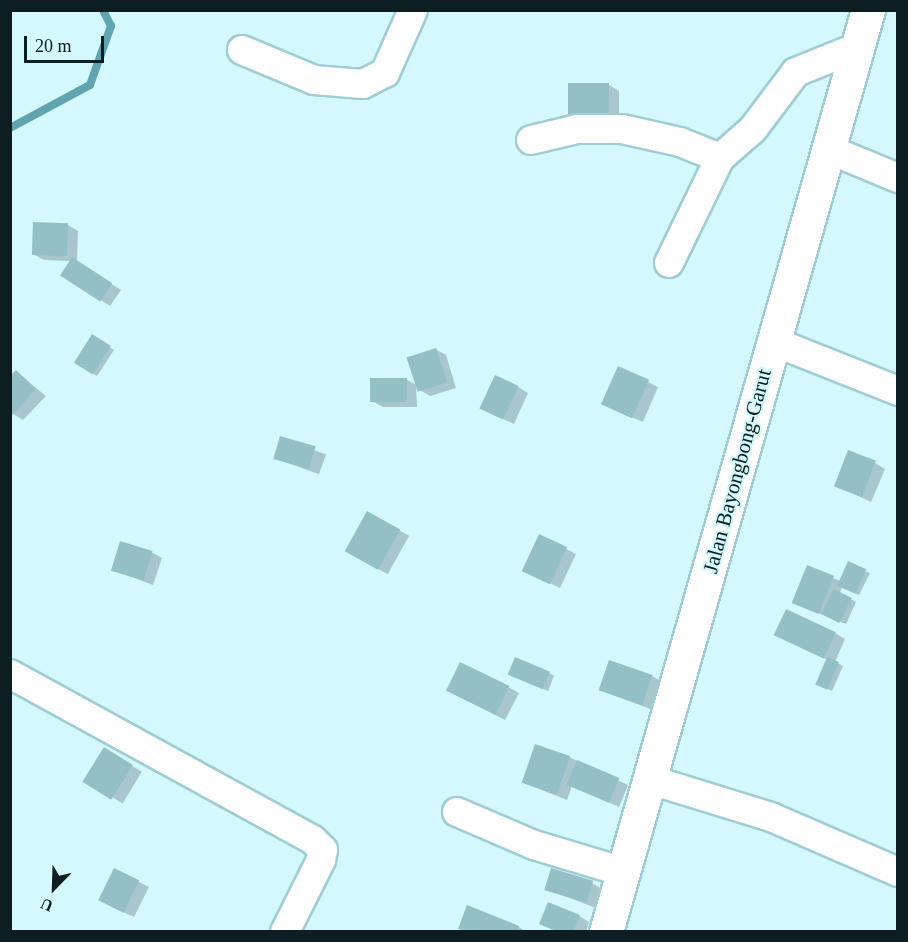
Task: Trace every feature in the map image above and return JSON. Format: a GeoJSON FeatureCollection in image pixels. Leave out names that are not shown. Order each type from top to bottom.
{"type":"FeatureCollection","features":[{"type":"Feature","properties":{"kind":"main road","name":"Jalan Bayongbong-Garut"},"geometry":{"type":"LineString","coordinates":[[606,932],[651,780],[772,341],[868,10]]}},
{"type":"Feature","properties":{"kind":"street"},"geometry":{"type":"LineString","coordinates":[[242,50],[314,81],[363,84],[385,73],[413,10]]}},
{"type":"Feature","properties":{"kind":"street"},"geometry":{"type":"LineString","coordinates":[[669,263],[720,158],[753,129],[796,72],[858,47]]}},
{"type":"Feature","properties":{"kind":"street"},"geometry":{"type":"LineString","coordinates":[[531,140],[577,129],[622,129],[680,142],[720,158]]}},
{"type":"Feature","properties":{"kind":"street"},"geometry":{"type":"LineString","coordinates":[[828,149],[897,178]]}},
{"type":"Feature","properties":{"kind":"street"},"geometry":{"type":"LineString","coordinates":[[772,341],[897,392]]}},
{"type":"Feature","properties":{"kind":"street"},"geometry":{"type":"LineString","coordinates":[[10,674],[313,840],[323,850],[321,860],[285,932]]}},
{"type":"Feature","properties":{"kind":"street"},"geometry":{"type":"LineString","coordinates":[[651,780],[771,817],[897,872]]}},
{"type":"Feature","properties":{"kind":"street"},"geometry":{"type":"LineString","coordinates":[[457,812],[534,845],[624,872]]}},
{"type":"Feature","properties":{"kind":"building"},"geometry":{"type":"Polygon","coordinates":[[[568,83],[609,83],[609,116],[568,116],[568,83]]]}},
{"type":"Feature","properties":{"kind":"building"},"geometry":{"type":"Polygon","coordinates":[[[33,222],[68,223],[67,256],[32,255],[33,222]]]}},
{"type":"Feature","properties":{"kind":"building"},"geometry":{"type":"Polygon","coordinates":[[[72,257],[112,283],[100,302],[60,275],[72,257]]]}},
{"type":"Feature","properties":{"kind":"building"},"geometry":{"type":"Polygon","coordinates":[[[92,334],[111,346],[93,374],[74,363],[92,334]]]}},
{"type":"Feature","properties":{"kind":"building"},"geometry":{"type":"Polygon","coordinates":[[[436,348],[447,382],[418,392],[407,358],[436,348]]]}},
{"type":"Feature","properties":{"kind":"building"},"geometry":{"type":"Polygon","coordinates":[[[618,366],[649,380],[632,418],[601,404],[618,366]]]}},
{"type":"Feature","properties":{"kind":"building"},"geometry":{"type":"Polygon","coordinates":[[[16,370],[36,389],[12,415],[10,376],[16,370]]]}},
{"type":"Feature","properties":{"kind":"building"},"geometry":{"type":"Polygon","coordinates":[[[495,375],[519,386],[503,420],[479,409],[495,375]]]}},
{"type":"Feature","properties":{"kind":"building"},"geometry":{"type":"Polygon","coordinates":[[[370,378],[407,378],[407,402],[370,402],[370,378]]]}},
{"type":"Feature","properties":{"kind":"building"},"geometry":{"type":"Polygon","coordinates":[[[280,436],[316,446],[309,469],[273,459],[280,436]]]}},
{"type":"Feature","properties":{"kind":"building"},"geometry":{"type":"Polygon","coordinates":[[[848,450],[876,461],[862,497],[834,486],[848,450]]]}},
{"type":"Feature","properties":{"kind":"building"},"geometry":{"type":"Polygon","coordinates":[[[367,511],[400,529],[378,570],[345,551],[367,511]]]}},
{"type":"Feature","properties":{"kind":"building"},"geometry":{"type":"Polygon","coordinates":[[[539,534],[567,547],[550,584],[522,571],[539,534]]]}},
{"type":"Feature","properties":{"kind":"building"},"geometry":{"type":"Polygon","coordinates":[[[120,541],[153,551],[143,581],[111,571],[120,541]]]}},
{"type":"Feature","properties":{"kind":"building"},"geometry":{"type":"Polygon","coordinates":[[[848,561],[866,569],[855,594],[837,586],[848,561]]]}},
{"type":"Feature","properties":{"kind":"building"},"geometry":{"type":"Polygon","coordinates":[[[807,565],[834,576],[819,614],[792,603],[807,565]]]}},
{"type":"Feature","properties":{"kind":"building"},"geometry":{"type":"Polygon","coordinates":[[[834,589],[852,598],[839,623],[821,614],[834,589]]]}},
{"type":"Feature","properties":{"kind":"building"},"geometry":{"type":"Polygon","coordinates":[[[786,609],[836,632],[824,659],[774,635],[786,609]]]}},
{"type":"Feature","properties":{"kind":"building"},"geometry":{"type":"Polygon","coordinates":[[[515,657],[550,672],[543,689],[508,674],[515,657]]]}},
{"type":"Feature","properties":{"kind":"building"},"geometry":{"type":"Polygon","coordinates":[[[827,657],[839,662],[827,690],[815,685],[827,657]]]}},
{"type":"Feature","properties":{"kind":"building"},"geometry":{"type":"Polygon","coordinates":[[[609,660],[652,675],[642,705],[599,690],[609,660]]]}},
{"type":"Feature","properties":{"kind":"building"},"geometry":{"type":"Polygon","coordinates":[[[460,662],[509,686],[495,715],[446,691],[460,662]]]}},
{"type":"Feature","properties":{"kind":"building"},"geometry":{"type":"Polygon","coordinates":[[[535,744],[570,756],[557,795],[522,783],[535,744]]]}},
{"type":"Feature","properties":{"kind":"building"},"geometry":{"type":"Polygon","coordinates":[[[104,747],[133,765],[111,800],[82,782],[104,747]]]}},
{"type":"Feature","properties":{"kind":"building"},"geometry":{"type":"Polygon","coordinates":[[[577,760],[619,778],[609,803],[566,785],[577,760]]]}},
{"type":"Feature","properties":{"kind":"building"},"geometry":{"type":"Polygon","coordinates":[[[114,868],[139,880],[123,913],[98,900],[114,868]]]}},
{"type":"Feature","properties":{"kind":"building"},"geometry":{"type":"Polygon","coordinates":[[[551,868],[593,881],[586,903],[544,890],[551,868]]]}},
{"type":"Feature","properties":{"kind":"building"},"geometry":{"type":"Polygon","coordinates":[[[548,902],[580,915],[573,932],[558,932],[539,924],[548,902]]]}},
{"type":"Feature","properties":{"kind":"building"},"geometry":{"type":"Polygon","coordinates":[[[467,905],[519,926],[517,932],[458,929],[467,905]]]}},
{"type":"Feature","properties":{"kind":"waterway"},"geometry":{"type":"LineString","coordinates":[[10,128],[90,85],[111,26],[103,10]]}}]}
